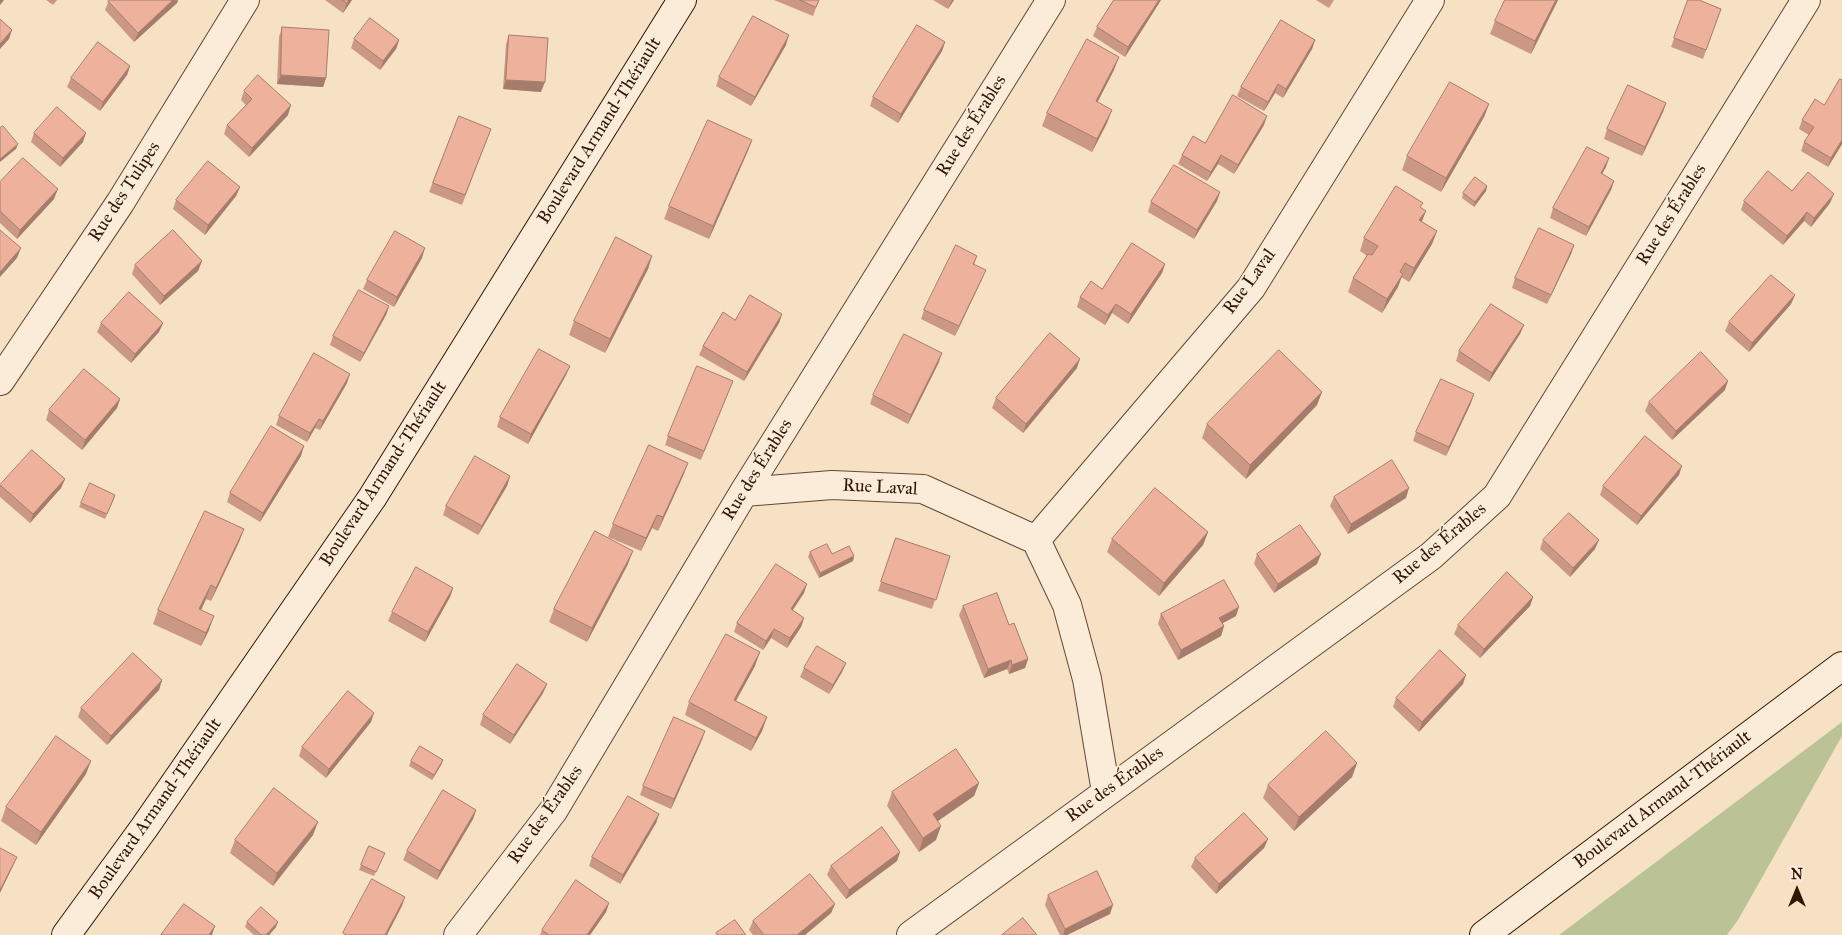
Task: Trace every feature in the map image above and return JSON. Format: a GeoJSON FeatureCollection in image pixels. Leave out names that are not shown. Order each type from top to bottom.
{"type":"FeatureCollection","features":[{"type":"Feature","properties":{"kind":"street","name":"Rue des Tulipes"},"geometry":{"type":"LineString","coordinates":[[0,381],[120,203],[245,0]]}},
{"type":"Feature","properties":{"kind":"street","name":"Boulevard Armand-Thériault"},"geometry":{"type":"LineString","coordinates":[[66,935],[144,828],[372,498],[682,0]]}},
{"type":"Feature","properties":{"kind":"street","name":"Rue des Érables"},"geometry":{"type":"LineString","coordinates":[[458,935],[553,811],[744,492],[1051,0]]}},
{"type":"Feature","properties":{"kind":"street","name":"Rue Laval"},"geometry":{"type":"LineString","coordinates":[[744,492],[832,485],[923,489],[1036,540],[1251,288],[1430,0]]}},
{"type":"Feature","properties":{"kind":"street","name":"Rue des Érables"},"geometry":{"type":"LineString","coordinates":[[911,935],[1431,556],[1497,496],[1806,0]]}},
{"type":"Feature","properties":{"kind":"street"},"geometry":{"type":"LineString","coordinates":[[1036,540],[1067,605],[1087,679],[1106,792]]}},
{"type":"Feature","properties":{"kind":"street","name":"Boulevard Armand-Thériault"},"geometry":{"type":"LineString","coordinates":[[1484,935],[1842,666]]}},
{"type":"Feature","properties":{"kind":"green space"},"geometry":{"type":"Polygon","coordinates":[[[1842,722],[1842,736],[1738,920],[1727,935],[1559,935],[1842,722]]]}},
{"type":"Feature","properties":{"kind":"building"},"geometry":{"type":"Polygon","coordinates":[[[109,0],[173,0],[138,33],[109,0]]]}},
{"type":"Feature","properties":{"kind":"building"},"geometry":{"type":"Polygon","coordinates":[[[800,0],[819,0],[816,7],[800,0]]]}},
{"type":"Feature","properties":{"kind":"building"},"geometry":{"type":"Polygon","coordinates":[[[1114,0],[1159,0],[1128,47],[1097,27],[1114,0]]]}},
{"type":"Feature","properties":{"kind":"building"},"geometry":{"type":"Polygon","coordinates":[[[1505,0],[1556,0],[1535,41],[1495,21],[1505,0]]]}},
{"type":"Feature","properties":{"kind":"building"},"geometry":{"type":"Polygon","coordinates":[[[1688,0],[1699,0],[1721,9],[1706,50],[1674,38],[1688,0]]]}},
{"type":"Feature","properties":{"kind":"building"},"geometry":{"type":"Polygon","coordinates":[[[753,16],[789,35],[755,97],[719,77],[753,16]]]}},
{"type":"Feature","properties":{"kind":"building"},"geometry":{"type":"Polygon","coordinates":[[[370,18],[399,40],[383,61],[354,39],[370,18]]]}},
{"type":"Feature","properties":{"kind":"building"},"geometry":{"type":"Polygon","coordinates":[[[0,19],[12,30],[0,44],[0,19]]]}},
{"type":"Feature","properties":{"kind":"building"},"geometry":{"type":"Polygon","coordinates":[[[1281,20],[1315,40],[1286,89],[1278,84],[1268,102],[1241,87],[1281,20]]]}},
{"type":"Feature","properties":{"kind":"building"},"geometry":{"type":"Polygon","coordinates":[[[917,25],[945,42],[901,114],[873,97],[917,25]]]}},
{"type":"Feature","properties":{"kind":"building"},"geometry":{"type":"Polygon","coordinates":[[[282,27],[329,30],[326,78],[281,75],[282,27]]]}},
{"type":"Feature","properties":{"kind":"building"},"geometry":{"type":"Polygon","coordinates":[[[509,35],[548,38],[545,82],[506,80],[509,35]]]}},
{"type":"Feature","properties":{"kind":"building"},"geometry":{"type":"Polygon","coordinates":[[[1087,39],[1119,57],[1096,101],[1112,110],[1097,139],[1047,113],[1087,39]]]}},
{"type":"Feature","properties":{"kind":"building"},"geometry":{"type":"Polygon","coordinates":[[[98,42],[130,66],[103,102],[71,78],[98,42]]]}},
{"type":"Feature","properties":{"kind":"building"},"geometry":{"type":"Polygon","coordinates":[[[258,75],[291,105],[252,148],[227,125],[252,99],[244,91],[258,75]]]}},
{"type":"Feature","properties":{"kind":"building"},"geometry":{"type":"Polygon","coordinates":[[[1840,79],[1842,80],[1842,140],[1831,158],[1804,142],[1814,127],[1802,120],[1815,99],[1824,105],[1840,79]]]}},
{"type":"Feature","properties":{"kind":"building"},"geometry":{"type":"Polygon","coordinates":[[[1450,82],[1489,104],[1446,178],[1407,156],[1450,82]]]}},
{"type":"Feature","properties":{"kind":"building"},"geometry":{"type":"Polygon","coordinates":[[[1628,85],[1666,103],[1645,147],[1607,129],[1628,85]]]}},
{"type":"Feature","properties":{"kind":"building"},"geometry":{"type":"Polygon","coordinates":[[[1233,95],[1267,116],[1238,165],[1221,155],[1211,172],[1182,155],[1193,136],[1205,143],[1233,95]]]}},
{"type":"Feature","properties":{"kind":"building"},"geometry":{"type":"Polygon","coordinates":[[[57,107],[86,133],[63,158],[34,133],[57,107]]]}},
{"type":"Feature","properties":{"kind":"building"},"geometry":{"type":"Polygon","coordinates":[[[459,116],[491,129],[465,195],[433,183],[459,116]]]}},
{"type":"Feature","properties":{"kind":"building"},"geometry":{"type":"Polygon","coordinates":[[[708,120],[752,140],[713,226],[669,206],[708,120]]]}},
{"type":"Feature","properties":{"kind":"building"},"geometry":{"type":"Polygon","coordinates":[[[3,126],[18,144],[0,159],[0,128],[3,126]]]}},
{"type":"Feature","properties":{"kind":"building"},"geometry":{"type":"Polygon","coordinates":[[[1587,147],[1609,158],[1601,173],[1614,181],[1589,227],[1553,208],[1587,147]]]}},
{"type":"Feature","properties":{"kind":"building"},"geometry":{"type":"Polygon","coordinates":[[[23,158],[58,189],[20,230],[0,211],[0,182],[23,158]]]}},
{"type":"Feature","properties":{"kind":"building"},"geometry":{"type":"Polygon","coordinates":[[[208,161],[240,187],[208,225],[176,200],[208,161]]]}},
{"type":"Feature","properties":{"kind":"building"},"geometry":{"type":"Polygon","coordinates":[[[1174,165],[1220,192],[1197,230],[1151,202],[1174,165]]]}},
{"type":"Feature","properties":{"kind":"building"},"geometry":{"type":"Polygon","coordinates":[[[1768,171],[1792,191],[1808,172],[1834,194],[1814,218],[1807,212],[1787,236],[1744,201],[1768,171]]]}},
{"type":"Feature","properties":{"kind":"building"},"geometry":{"type":"Polygon","coordinates":[[[1475,177],[1487,186],[1475,202],[1463,193],[1475,177]]]}},
{"type":"Feature","properties":{"kind":"building"},"geometry":{"type":"Polygon","coordinates":[[[1396,186],[1423,203],[1420,207],[1426,211],[1419,220],[1437,231],[1414,268],[1405,263],[1400,272],[1403,274],[1387,299],[1353,278],[1368,254],[1372,255],[1378,246],[1364,238],[1396,186]]]}},
{"type":"Feature","properties":{"kind":"building"},"geometry":{"type":"Polygon","coordinates":[[[1539,228],[1574,245],[1551,295],[1515,278],[1539,228]]]}},
{"type":"Feature","properties":{"kind":"building"},"geometry":{"type":"Polygon","coordinates":[[[0,230],[21,248],[0,272],[0,230]]]}},
{"type":"Feature","properties":{"kind":"building"},"geometry":{"type":"Polygon","coordinates":[[[173,230],[202,261],[164,296],[135,265],[173,230]]]}},
{"type":"Feature","properties":{"kind":"building"},"geometry":{"type":"Polygon","coordinates":[[[395,231],[425,248],[397,297],[367,280],[395,231]]]}},
{"type":"Feature","properties":{"kind":"building"},"geometry":{"type":"Polygon","coordinates":[[[616,237],[652,256],[610,339],[574,321],[616,237]]]}},
{"type":"Feature","properties":{"kind":"building"},"geometry":{"type":"Polygon","coordinates":[[[1132,243],[1165,264],[1131,314],[1116,304],[1108,315],[1080,297],[1091,281],[1102,289],[1132,243]]]}},
{"type":"Feature","properties":{"kind":"building"},"geometry":{"type":"Polygon","coordinates":[[[956,245],[977,256],[973,264],[986,270],[959,326],[924,310],[956,245]]]}},
{"type":"Feature","properties":{"kind":"building"},"geometry":{"type":"Polygon","coordinates":[[[1771,275],[1795,295],[1752,343],[1729,322],[1771,275]]]}},
{"type":"Feature","properties":{"kind":"building"},"geometry":{"type":"Polygon","coordinates":[[[359,290],[389,306],[364,353],[333,336],[359,290]]]}},
{"type":"Feature","properties":{"kind":"building"},"geometry":{"type":"Polygon","coordinates":[[[129,292],[163,323],[135,354],[101,323],[129,292]]]}},
{"type":"Feature","properties":{"kind":"building"},"geometry":{"type":"Polygon","coordinates":[[[750,295],[782,314],[747,372],[703,346],[723,312],[735,320],[750,295]]]}},
{"type":"Feature","properties":{"kind":"building"},"geometry":{"type":"Polygon","coordinates":[[[1491,304],[1524,325],[1492,373],[1459,351],[1491,304]]]}},
{"type":"Feature","properties":{"kind":"building"},"geometry":{"type":"Polygon","coordinates":[[[1050,333],[1080,359],[1026,424],[996,398],[1050,333]]]}},
{"type":"Feature","properties":{"kind":"building"},"geometry":{"type":"Polygon","coordinates":[[[904,334],[942,353],[911,415],[873,395],[904,334]]]}},
{"type":"Feature","properties":{"kind":"building"},"geometry":{"type":"Polygon","coordinates":[[[539,349],[570,366],[531,434],[500,417],[539,349]]]}},
{"type":"Feature","properties":{"kind":"building"},"geometry":{"type":"Polygon","coordinates":[[[1279,350],[1322,392],[1250,465],[1207,424],[1279,350]]]}},
{"type":"Feature","properties":{"kind":"building"},"geometry":{"type":"Polygon","coordinates":[[[1701,352],[1728,381],[1676,431],[1649,402],[1701,352]]]}},
{"type":"Feature","properties":{"kind":"building"},"geometry":{"type":"Polygon","coordinates":[[[314,353],[350,374],[323,421],[319,419],[310,433],[279,416],[314,353]]]}},
{"type":"Feature","properties":{"kind":"building"},"geometry":{"type":"Polygon","coordinates":[[[697,366],[733,381],[704,451],[668,436],[697,366]]]}},
{"type":"Feature","properties":{"kind":"building"},"geometry":{"type":"Polygon","coordinates":[[[84,369],[120,399],[85,440],[49,410],[84,369]]]}},
{"type":"Feature","properties":{"kind":"building"},"geometry":{"type":"Polygon","coordinates":[[[1441,379],[1474,394],[1449,447],[1416,432],[1441,379]]]}},
{"type":"Feature","properties":{"kind":"building"},"geometry":{"type":"Polygon","coordinates":[[[271,426],[304,446],[263,513],[230,493],[271,426]]]}},
{"type":"Feature","properties":{"kind":"building"},"geometry":{"type":"Polygon","coordinates":[[[1645,436],[1682,466],[1641,516],[1603,486],[1645,436]]]}},
{"type":"Feature","properties":{"kind":"building"},"geometry":{"type":"Polygon","coordinates":[[[649,445],[688,463],[663,517],[657,515],[646,538],[613,524],[649,445]]]}},
{"type":"Feature","properties":{"kind":"building"},"geometry":{"type":"Polygon","coordinates":[[[32,450],[65,479],[33,514],[0,485],[32,450]]]}},
{"type":"Feature","properties":{"kind":"building"},"geometry":{"type":"Polygon","coordinates":[[[475,456],[510,476],[482,526],[446,506],[475,456]]]}},
{"type":"Feature","properties":{"kind":"building"},"geometry":{"type":"Polygon","coordinates":[[[1392,460],[1409,488],[1351,524],[1334,497],[1392,460]]]}},
{"type":"Feature","properties":{"kind":"building"},"geometry":{"type":"Polygon","coordinates":[[[90,483],[115,495],[107,514],[81,503],[90,483]]]}},
{"type":"Feature","properties":{"kind":"building"},"geometry":{"type":"Polygon","coordinates":[[[1155,488],[1208,532],[1164,583],[1112,539],[1155,488]]]}},
{"type":"Feature","properties":{"kind":"building"},"geometry":{"type":"Polygon","coordinates":[[[205,511],[244,529],[216,588],[211,585],[199,609],[214,616],[206,633],[158,610],[205,511]]]}},
{"type":"Feature","properties":{"kind":"building"},"geometry":{"type":"Polygon","coordinates":[[[1569,513],[1599,540],[1573,568],[1543,540],[1569,513]]]}},
{"type":"Feature","properties":{"kind":"building"},"geometry":{"type":"Polygon","coordinates":[[[1300,525],[1321,554],[1278,584],[1257,554],[1300,525]]]}},
{"type":"Feature","properties":{"kind":"building"},"geometry":{"type":"Polygon","coordinates":[[[595,531],[633,551],[592,628],[554,609],[595,531]]]}},
{"type":"Feature","properties":{"kind":"building"},"geometry":{"type":"Polygon","coordinates":[[[896,538],[950,556],[936,600],[881,582],[896,538]]]}},
{"type":"Feature","properties":{"kind":"building"},"geometry":{"type":"Polygon","coordinates":[[[827,544],[832,554],[849,546],[854,556],[820,573],[810,552],[827,544]]]}},
{"type":"Feature","properties":{"kind":"building"},"geometry":{"type":"Polygon","coordinates":[[[776,564],[807,584],[791,609],[804,618],[790,638],[774,629],[766,641],[737,623],[776,564]]]}},
{"type":"Feature","properties":{"kind":"building"},"geometry":{"type":"Polygon","coordinates":[[[416,567],[453,588],[428,632],[392,612],[416,567]]]}},
{"type":"Feature","properties":{"kind":"building"},"geometry":{"type":"Polygon","coordinates":[[[1507,572],[1533,597],[1484,649],[1458,625],[1507,572]]]}},
{"type":"Feature","properties":{"kind":"building"},"geometry":{"type":"Polygon","coordinates":[[[1224,580],[1239,607],[1219,618],[1224,626],[1181,650],[1161,614],[1224,580]]]}},
{"type":"Feature","properties":{"kind":"building"},"geometry":{"type":"Polygon","coordinates":[[[997,593],[1009,625],[1014,623],[1028,659],[1012,665],[1011,660],[988,669],[963,606],[997,593]]]}},
{"type":"Feature","properties":{"kind":"building"},"geometry":{"type":"Polygon","coordinates":[[[726,634],[760,652],[734,700],[767,717],[756,738],[689,702],[726,634]]]}},
{"type":"Feature","properties":{"kind":"building"},"geometry":{"type":"Polygon","coordinates":[[[817,646],[846,663],[833,685],[804,668],[817,646]]]}},
{"type":"Feature","properties":{"kind":"building"},"geometry":{"type":"Polygon","coordinates":[[[1440,650],[1466,675],[1422,722],[1396,698],[1440,650]]]}},
{"type":"Feature","properties":{"kind":"building"},"geometry":{"type":"Polygon","coordinates":[[[133,653],[162,680],[111,736],[81,708],[133,653]]]}},
{"type":"Feature","properties":{"kind":"building"},"geometry":{"type":"Polygon","coordinates":[[[517,664],[547,684],[514,735],[483,715],[517,664]]]}},
{"type":"Feature","properties":{"kind":"building"},"geometry":{"type":"Polygon","coordinates":[[[348,691],[374,713],[329,769],[302,747],[348,691]]]}},
{"type":"Feature","properties":{"kind":"building"},"geometry":{"type":"Polygon","coordinates":[[[674,717],[705,731],[674,799],[643,786],[674,717]]]}},
{"type":"Feature","properties":{"kind":"building"},"geometry":{"type":"Polygon","coordinates":[[[1326,731],[1357,763],[1299,817],[1268,785],[1326,731]]]}},
{"type":"Feature","properties":{"kind":"building"},"geometry":{"type":"Polygon","coordinates":[[[56,736],[91,761],[41,832],[6,807],[56,736]]]}},
{"type":"Feature","properties":{"kind":"building"},"geometry":{"type":"Polygon","coordinates":[[[420,746],[443,760],[434,775],[411,761],[420,746]]]}},
{"type":"Feature","properties":{"kind":"building"},"geometry":{"type":"Polygon","coordinates":[[[956,749],[979,783],[933,814],[941,826],[923,838],[892,792],[956,749]]]}},
{"type":"Feature","properties":{"kind":"building"},"geometry":{"type":"Polygon","coordinates":[[[274,788],[318,822],[277,873],[235,840],[274,788]]]}},
{"type":"Feature","properties":{"kind":"building"},"geometry":{"type":"Polygon","coordinates":[[[443,790],[476,810],[440,871],[407,851],[443,790]]]}},
{"type":"Feature","properties":{"kind":"building"},"geometry":{"type":"Polygon","coordinates":[[[628,796],[659,814],[623,875],[592,857],[628,796]]]}},
{"type":"Feature","properties":{"kind":"building"},"geometry":{"type":"Polygon","coordinates":[[[1244,813],[1268,839],[1219,884],[1195,858],[1244,813]]]}},
{"type":"Feature","properties":{"kind":"building"},"geometry":{"type":"Polygon","coordinates":[[[882,827],[900,852],[849,890],[831,866],[882,827]]]}},
{"type":"Feature","properties":{"kind":"building"},"geometry":{"type":"Polygon","coordinates":[[[369,846],[385,853],[376,872],[361,865],[369,846]]]}},
{"type":"Feature","properties":{"kind":"building"},"geometry":{"type":"Polygon","coordinates":[[[0,848],[17,857],[0,890],[0,848]]]}},
{"type":"Feature","properties":{"kind":"building"},"geometry":{"type":"Polygon","coordinates":[[[1097,871],[1113,905],[1065,929],[1048,895],[1097,871]]]}},
{"type":"Feature","properties":{"kind":"building"},"geometry":{"type":"Polygon","coordinates":[[[810,874],[835,904],[797,935],[764,935],[753,921],[810,874]]]}},
{"type":"Feature","properties":{"kind":"building"},"geometry":{"type":"Polygon","coordinates":[[[372,879],[405,897],[385,935],[346,935],[343,933],[372,879]]]}},
{"type":"Feature","properties":{"kind":"building"},"geometry":{"type":"Polygon","coordinates":[[[576,880],[609,903],[587,935],[549,935],[542,930],[576,880]]]}},
{"type":"Feature","properties":{"kind":"building"},"geometry":{"type":"Polygon","coordinates":[[[184,904],[215,926],[209,935],[161,935],[184,904]]]}},
{"type":"Feature","properties":{"kind":"building"},"geometry":{"type":"Polygon","coordinates":[[[261,907],[278,922],[266,935],[261,935],[247,922],[261,907]]]}},
{"type":"Feature","properties":{"kind":"building"},"geometry":{"type":"Polygon","coordinates":[[[1023,918],[1037,935],[1002,935],[1023,918]]]}},
{"type":"Feature","properties":{"kind":"building"},"geometry":{"type":"Polygon","coordinates":[[[735,920],[746,935],[717,935],[716,933],[735,920]]]}}]}
